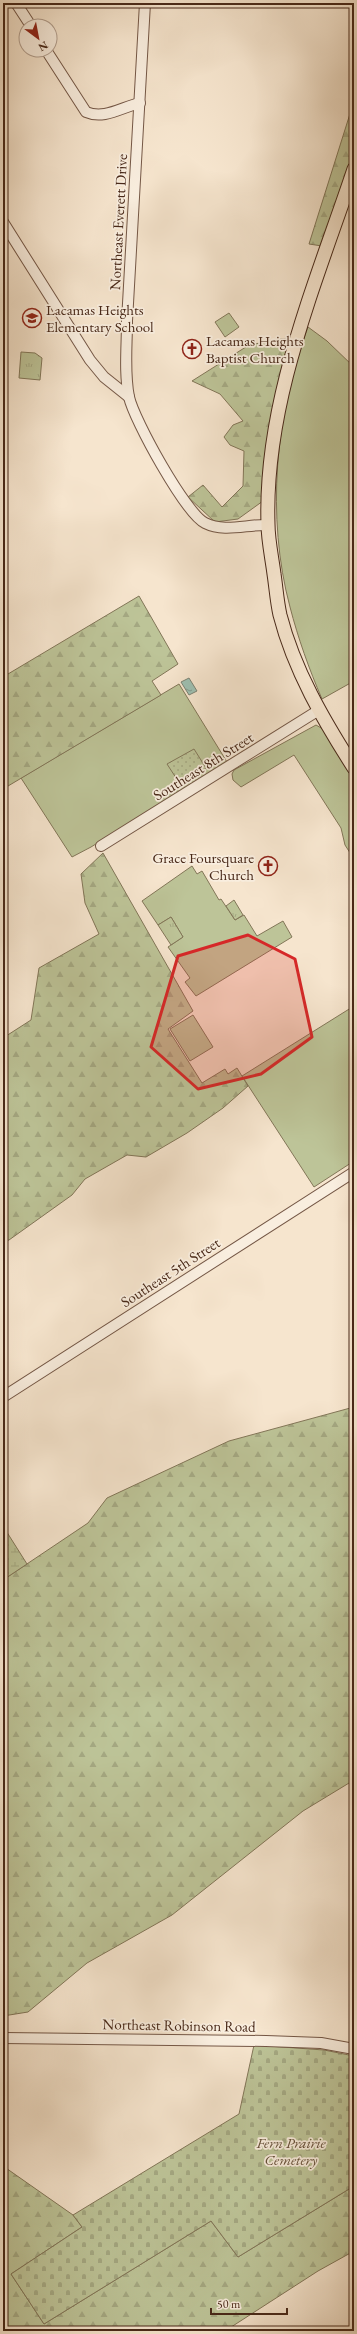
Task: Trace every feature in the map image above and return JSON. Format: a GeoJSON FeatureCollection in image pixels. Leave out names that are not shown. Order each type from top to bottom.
{"type":"FeatureCollection","features":[{"type":"Feature","properties":{"kind":"main road"},"geometry":{"type":"LineString","coordinates":[[354,169],[304,319],[281,398],[274,433],[268,492],[268,525],[280,614],[298,665],[320,710],[354,768]]}},
{"type":"Feature","properties":{"kind":"street"},"geometry":{"type":"LineString","coordinates":[[16,3],[26,18]]}},
{"type":"Feature","properties":{"kind":"street","name":"Northeast Everett Drive"},"geometry":{"type":"LineString","coordinates":[[145,3],[127,328],[126,374],[129,397],[142,429],[152,448],[192,512],[204,523],[217,528],[232,528],[252,524],[268,525]]}},
{"type":"Feature","properties":{"kind":"street"},"geometry":{"type":"LineString","coordinates":[[51,58],[86,112],[95,116],[106,114],[124,106],[140,103]]}},
{"type":"Feature","properties":{"kind":"street"},"geometry":{"type":"LineString","coordinates":[[3,222],[90,360],[104,377],[129,397]]}},
{"type":"Feature","properties":{"kind":"street","name":"Southeast 8th Street"},"geometry":{"type":"LineString","coordinates":[[101,846],[320,710]]}},
{"type":"Feature","properties":{"kind":"street","name":"Southeast 5th Street"},"geometry":{"type":"LineString","coordinates":[[3,1397],[354,1172]]}},
{"type":"Feature","properties":{"kind":"street","name":"Northeast Robinson Road"},"geometry":{"type":"LineString","coordinates":[[3,2038],[266,2041],[321,2043],[354,2049]]}},
{"type":"Feature","properties":{"kind":"highlighted area"},"geometry":{"type":"Polygon","coordinates":[[[248,935],[295,959],[312,1037],[261,1074],[198,1089],[151,1047],[178,956],[248,935]]]}},
{"type":"Feature","properties":{"kind":"green space"},"geometry":{"type":"Polygon","coordinates":[[[354,101],[354,150],[350,163],[322,246],[309,244],[354,101]]]}},
{"type":"Feature","properties":{"kind":"green space"},"geometry":{"type":"Polygon","coordinates":[[[229,313],[239,327],[225,337],[215,322],[229,313]]]}},
{"type":"Feature","properties":{"kind":"green space"},"geometry":{"type":"Polygon","coordinates":[[[308,327],[327,341],[354,367],[354,681],[322,699],[304,653],[290,607],[278,538],[276,502],[281,430],[297,360],[308,327]]]}},
{"type":"Feature","properties":{"kind":"green space"},"geometry":{"type":"Polygon","coordinates":[[[293,337],[263,501],[238,519],[215,522],[188,497],[203,485],[222,507],[243,486],[244,451],[230,445],[224,437],[233,425],[243,421],[220,394],[192,381],[249,345],[293,337]]]}},
{"type":"Feature","properties":{"kind":"green space"},"geometry":{"type":"Polygon","coordinates":[[[21,352],[35,353],[42,358],[40,380],[19,378],[21,352]]]}},
{"type":"Feature","properties":{"kind":"green space"},"geometry":{"type":"Polygon","coordinates":[[[139,596],[178,664],[152,681],[161,695],[3,789],[3,674],[8,674],[139,596]]]}},
{"type":"Feature","properties":{"kind":"green space"},"geometry":{"type":"Polygon","coordinates":[[[179,684],[227,762],[91,847],[72,857],[21,778],[179,684]]]}},
{"type":"Feature","properties":{"kind":"green space"},"geometry":{"type":"Polygon","coordinates":[[[316,725],[323,729],[354,780],[354,859],[345,845],[341,828],[294,755],[241,787],[233,780],[232,774],[234,770],[316,725]]]}},
{"type":"Feature","properties":{"kind":"green space"},"geometry":{"type":"Polygon","coordinates":[[[194,749],[206,768],[180,784],[167,764],[194,749]]]}},
{"type":"Feature","properties":{"kind":"green space"},"geometry":{"type":"Polygon","coordinates":[[[103,853],[193,1011],[168,1029],[202,1083],[225,1069],[228,1074],[237,1068],[248,1086],[223,1108],[187,1133],[146,1157],[127,1155],[85,1179],[72,1195],[9,1240],[3,1242],[3,1038],[31,1020],[39,968],[99,934],[85,903],[81,874],[103,853]]]}},
{"type":"Feature","properties":{"kind":"green space"},"geometry":{"type":"Polygon","coordinates":[[[192,866],[197,874],[202,871],[219,900],[221,899],[235,920],[244,915],[257,936],[283,921],[292,937],[196,996],[185,982],[190,978],[168,947],[183,937],[171,917],[158,925],[142,901],[192,866]]]}},
{"type":"Feature","properties":{"kind":"green space"},"geometry":{"type":"Polygon","coordinates":[[[234,900],[243,915],[235,920],[226,906],[234,900]]]}},
{"type":"Feature","properties":{"kind":"green space"},"geometry":{"type":"Polygon","coordinates":[[[171,917],[183,937],[171,945],[158,925],[171,917]]]}},
{"type":"Feature","properties":{"kind":"green space"},"geometry":{"type":"Polygon","coordinates":[[[354,1006],[354,1161],[314,1187],[242,1076],[354,1006]]]}},
{"type":"Feature","properties":{"kind":"green space"},"geometry":{"type":"Polygon","coordinates":[[[193,1015],[213,1047],[190,1061],[170,1029],[193,1015]]]}},
{"type":"Feature","properties":{"kind":"green space"},"geometry":{"type":"Polygon","coordinates":[[[354,1407],[354,1780],[303,1811],[172,1915],[87,1963],[28,2012],[3,2016],[3,1580],[88,1523],[107,1498],[229,1441],[354,1407]]]}},
{"type":"Feature","properties":{"kind":"green space"},"geometry":{"type":"Polygon","coordinates":[[[3,1526],[27,1564],[3,1580],[3,1526]]]}},
{"type":"Feature","properties":{"kind":"green space","name":"Fern Prairie Cemetery"},"geometry":{"type":"Polygon","coordinates":[[[254,2045],[324,2050],[354,2056],[354,2186],[238,2257],[211,2221],[44,2324],[11,2274],[82,2227],[73,2215],[239,2114],[254,2045]]]}},
{"type":"Feature","properties":{"kind":"green space"},"geometry":{"type":"Polygon","coordinates":[[[3,2166],[73,2215],[82,2227],[11,2274],[44,2324],[211,2221],[238,2257],[354,2186],[354,2251],[318,2271],[225,2331],[3,2331],[3,2166]]]}},
{"type":"Feature","properties":{"kind":"water"},"geometry":{"type":"Polygon","coordinates":[[[189,678],[197,691],[189,695],[181,682],[189,678]]]}},
{"type":"Feature","properties":{"kind":"place","name":"Lacamas Heights Elementary School"},"geometry":{"type":"Point","coordinates":[32,318]}},
{"type":"Feature","properties":{"kind":"place","name":"Lacamas Heights Baptist Church"},"geometry":{"type":"Point","coordinates":[192,349]}},
{"type":"Feature","properties":{"kind":"place","name":"Grace Foursquare Church"},"geometry":{"type":"Point","coordinates":[268,866]}}]}
